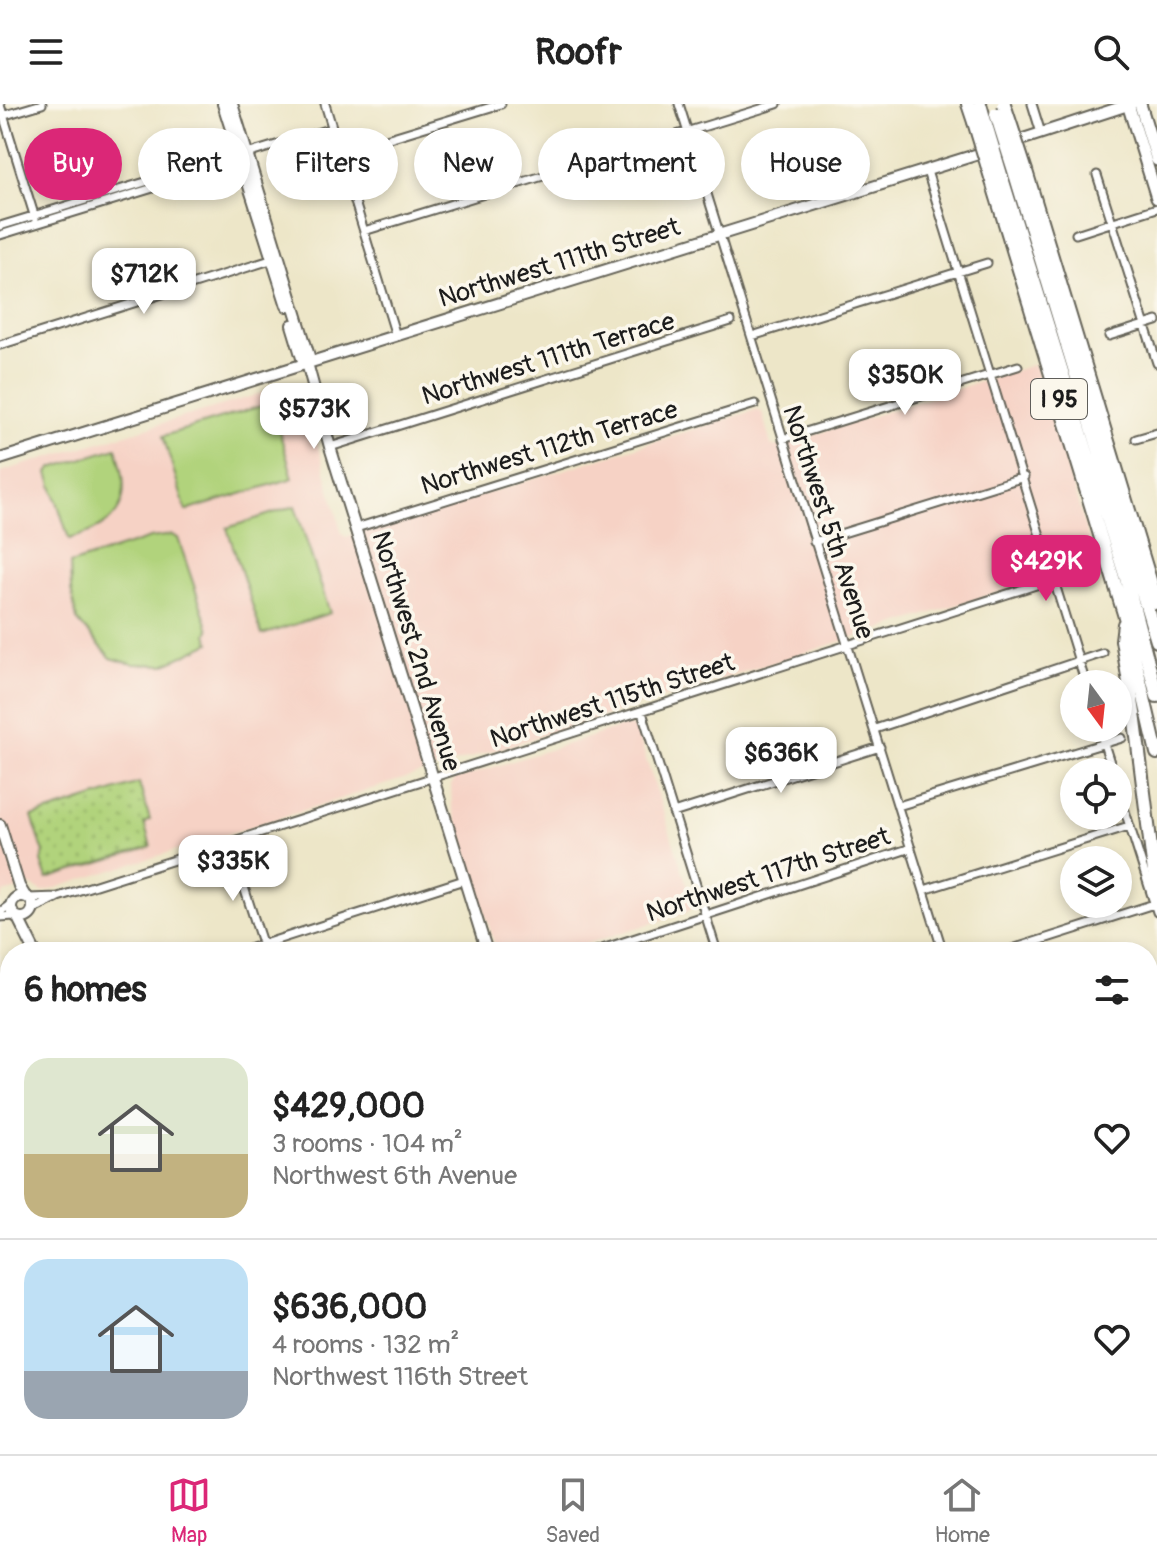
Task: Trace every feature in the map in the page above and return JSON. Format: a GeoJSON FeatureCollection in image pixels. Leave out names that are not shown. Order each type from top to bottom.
{"type":"FeatureCollection","features":[{"type":"Feature","properties":{"kind":"highway","name":"I 95"},"geometry":{"type":"LineString","coordinates":[[968,104],[990,112]]}},
{"type":"Feature","properties":{"kind":"highway"},"geometry":{"type":"LineString","coordinates":[[980,104],[990,112]]}},
{"type":"Feature","properties":{"kind":"highway","name":"I 95"},"geometry":{"type":"LineString","coordinates":[[990,112],[1125,617],[1157,753]]}},
{"type":"Feature","properties":{"kind":"highway","name":"I 95"},"geometry":{"type":"LineString","coordinates":[[990,112],[1009,176],[1129,508],[1157,603]]}},
{"type":"Feature","properties":{"kind":"highway"},"geometry":{"type":"LineString","coordinates":[[1009,176],[1157,641]]}},
{"type":"Feature","properties":{"kind":"highway"},"geometry":{"type":"LineString","coordinates":[[1009,176],[1123,567],[1157,696]]}},
{"type":"Feature","properties":{"kind":"highway"},"geometry":{"type":"LineString","coordinates":[[1129,508],[1157,588]]}},
{"type":"Feature","properties":{"kind":"highway"},"geometry":{"type":"LineString","coordinates":[[1125,617],[1122,640],[1136,726],[1156,904]]}},
{"type":"Feature","properties":{"kind":"main road"},"geometry":{"type":"LineString","coordinates":[[1129,104],[1157,198]]}},
{"type":"Feature","properties":{"kind":"main road"},"geometry":{"type":"LineString","coordinates":[[1140,104],[1157,160]]}},
{"type":"Feature","properties":{"kind":"street"},"geometry":{"type":"LineString","coordinates":[[2,116],[42,104]]}},
{"type":"Feature","properties":{"kind":"street","name":"Northwest 2nd Avenue"},"geometry":{"type":"LineString","coordinates":[[223,104],[232,128]]}},
{"type":"Feature","properties":{"kind":"street","name":"Northwest 2nd Avenue"},"geometry":{"type":"LineString","coordinates":[[232,104],[237,128]]}},
{"type":"Feature","properties":{"kind":"street"},"geometry":{"type":"LineString","coordinates":[[325,104],[332,128]]}},
{"type":"Feature","properties":{"kind":"street"},"geometry":{"type":"LineString","coordinates":[[398,135],[501,104]]}},
{"type":"Feature","properties":{"kind":"street","name":"Northwest 5th Avenue"},"geometry":{"type":"LineString","coordinates":[[679,104],[687,128]]}},
{"type":"Feature","properties":{"kind":"street"},"geometry":{"type":"LineString","coordinates":[[698,128],[777,104]]}},
{"type":"Feature","properties":{"kind":"street"},"geometry":{"type":"LineString","coordinates":[[1032,104],[1041,133]]}},
{"type":"Feature","properties":{"kind":"street","name":"Northwest 111th Street"},"geometry":{"type":"LineString","coordinates":[[0,459],[927,171],[1129,104]]}},
{"type":"Feature","properties":{"kind":"street"},"geometry":{"type":"LineString","coordinates":[[0,105],[36,220]]}},
{"type":"Feature","properties":{"kind":"street"},"geometry":{"type":"LineString","coordinates":[[927,171],[1082,670]]}},
{"type":"Feature","properties":{"kind":"street"},"geometry":{"type":"LineString","coordinates":[[1097,175],[1157,363]]}},
{"type":"Feature","properties":{"kind":"street"},"geometry":{"type":"LineString","coordinates":[[364,231],[538,177]]}},
{"type":"Feature","properties":{"kind":"street","name":"Northwest 2nd Avenue"},"geometry":{"type":"LineString","coordinates":[[250,180],[309,356],[307,363],[330,447],[484,942]]}},
{"type":"Feature","properties":{"kind":"street"},"geometry":{"type":"LineString","coordinates":[[0,235],[36,220],[138,188]]}},
{"type":"Feature","properties":{"kind":"street"},"geometry":{"type":"LineString","coordinates":[[354,200],[396,336]]}},
{"type":"Feature","properties":{"kind":"street","name":"Northwest 5th Avenue"},"geometry":{"type":"LineString","coordinates":[[709,200],[940,942]]}},
{"type":"Feature","properties":{"kind":"street"},"geometry":{"type":"LineString","coordinates":[[1076,234],[1157,208]]}},
{"type":"Feature","properties":{"kind":"street"},"geometry":{"type":"LineString","coordinates":[[0,226],[36,220]]}},
{"type":"Feature","properties":{"kind":"street"},"geometry":{"type":"LineString","coordinates":[[0,345],[276,259]]}},
{"type":"Feature","properties":{"kind":"street"},"geometry":{"type":"LineString","coordinates":[[752,336],[987,263]]}},
{"type":"Feature","properties":{"kind":"street","name":"Northwest 111th Terrace"},"geometry":{"type":"LineString","coordinates":[[330,447],[731,321]]}},
{"type":"Feature","properties":{"kind":"street"},"geometry":{"type":"LineString","coordinates":[[1109,336],[1157,321]]}},
{"type":"Feature","properties":{"kind":"street"},"geometry":{"type":"LineString","coordinates":[[783,439],[1018,366]]}},
{"type":"Feature","properties":{"kind":"street","name":"Northwest 112th Terrace"},"geometry":{"type":"LineString","coordinates":[[356,528],[755,404]]}},
{"type":"Feature","properties":{"kind":"street"},"geometry":{"type":"LineString","coordinates":[[1136,439],[1157,433]]}},
{"type":"Feature","properties":{"kind":"street"},"geometry":{"type":"LineString","coordinates":[[814,542],[1024,477]]}},
{"type":"Feature","properties":{"kind":"street","name":"Northwest 115th Street"},"geometry":{"type":"LineString","coordinates":[[58,897],[1086,569]]}},
{"type":"Feature","properties":{"kind":"street"},"geometry":{"type":"LineString","coordinates":[[875,729],[1103,653]]}},
{"type":"Feature","properties":{"kind":"street"},"geometry":{"type":"LineString","coordinates":[[642,712],[714,942]]}},
{"type":"Feature","properties":{"kind":"street"},"geometry":{"type":"LineString","coordinates":[[898,806],[1110,742]]}},
{"type":"Feature","properties":{"kind":"street"},"geometry":{"type":"LineString","coordinates":[[1104,744],[1108,758]]}},
{"type":"Feature","properties":{"kind":"street"},"geometry":{"type":"LineString","coordinates":[[673,813],[880,747]]}},
{"type":"Feature","properties":{"kind":"street"},"geometry":{"type":"LineString","coordinates":[[0,825],[19,886],[33,905],[33,942]]}},
{"type":"Feature","properties":{"kind":"street"},"geometry":{"type":"LineString","coordinates":[[924,890],[1116,830]]}},
{"type":"Feature","properties":{"kind":"street"},"geometry":{"type":"LineString","coordinates":[[1035,942],[1156,904],[1130,830]]}},
{"type":"Feature","properties":{"kind":"street"},"geometry":{"type":"LineString","coordinates":[[230,844],[262,942]]}},
{"type":"Feature","properties":{"kind":"street"},"geometry":{"type":"LineString","coordinates":[[0,847],[13,887],[14,909],[30,942]]}},
{"type":"Feature","properties":{"kind":"street","name":"Northwest 117th Street"},"geometry":{"type":"LineString","coordinates":[[624,942],[911,848]]}},
{"type":"Feature","properties":{"kind":"street"},"geometry":{"type":"LineString","coordinates":[[282,942],[464,880]]}},
{"type":"Feature","properties":{"kind":"street"},"geometry":{"type":"LineString","coordinates":[[0,914],[14,909],[27,897],[58,897]]}},
{"type":"Feature","properties":{"kind":"street"},"geometry":{"type":"LineString","coordinates":[[14,909],[31,912],[58,897]]}},
{"type":"Feature","properties":{"kind":"shaded area"},"geometry":{"type":"Polygon","coordinates":[[[1032,365],[1037,369],[1094,556],[1091,563],[43,892],[30,885],[4,893],[0,901],[0,472],[293,384],[303,391],[342,534],[346,537],[756,410],[762,412],[771,445],[776,447],[1032,365]]]}},
{"type":"Feature","properties":{"kind":"shaded area"},"geometry":{"type":"Polygon","coordinates":[[[628,725],[636,728],[693,903],[691,908],[687,912],[592,942],[494,942],[452,808],[451,785],[456,779],[628,725]]]}},
{"type":"Feature","properties":{"kind":"green space"},"geometry":{"type":"Polygon","coordinates":[[[271,403],[293,478],[186,511],[163,436],[271,403]]]}},
{"type":"Feature","properties":{"kind":"green space"},"geometry":{"type":"Polygon","coordinates":[[[116,448],[124,482],[120,507],[102,526],[69,539],[48,473],[52,468],[116,448]]]}},
{"type":"Feature","properties":{"kind":"green space"},"geometry":{"type":"Polygon","coordinates":[[[295,506],[330,613],[262,635],[227,528],[295,506]]]}},
{"type":"Feature","properties":{"kind":"green space"},"geometry":{"type":"Polygon","coordinates":[[[172,535],[178,538],[209,630],[210,643],[164,665],[132,664],[111,658],[77,620],[70,564],[150,538],[172,535]]]}},
{"type":"Feature","properties":{"kind":"green space"},"geometry":{"type":"Polygon","coordinates":[[[139,783],[150,820],[144,823],[151,847],[47,879],[41,861],[44,853],[32,817],[139,783]]]}}]}
